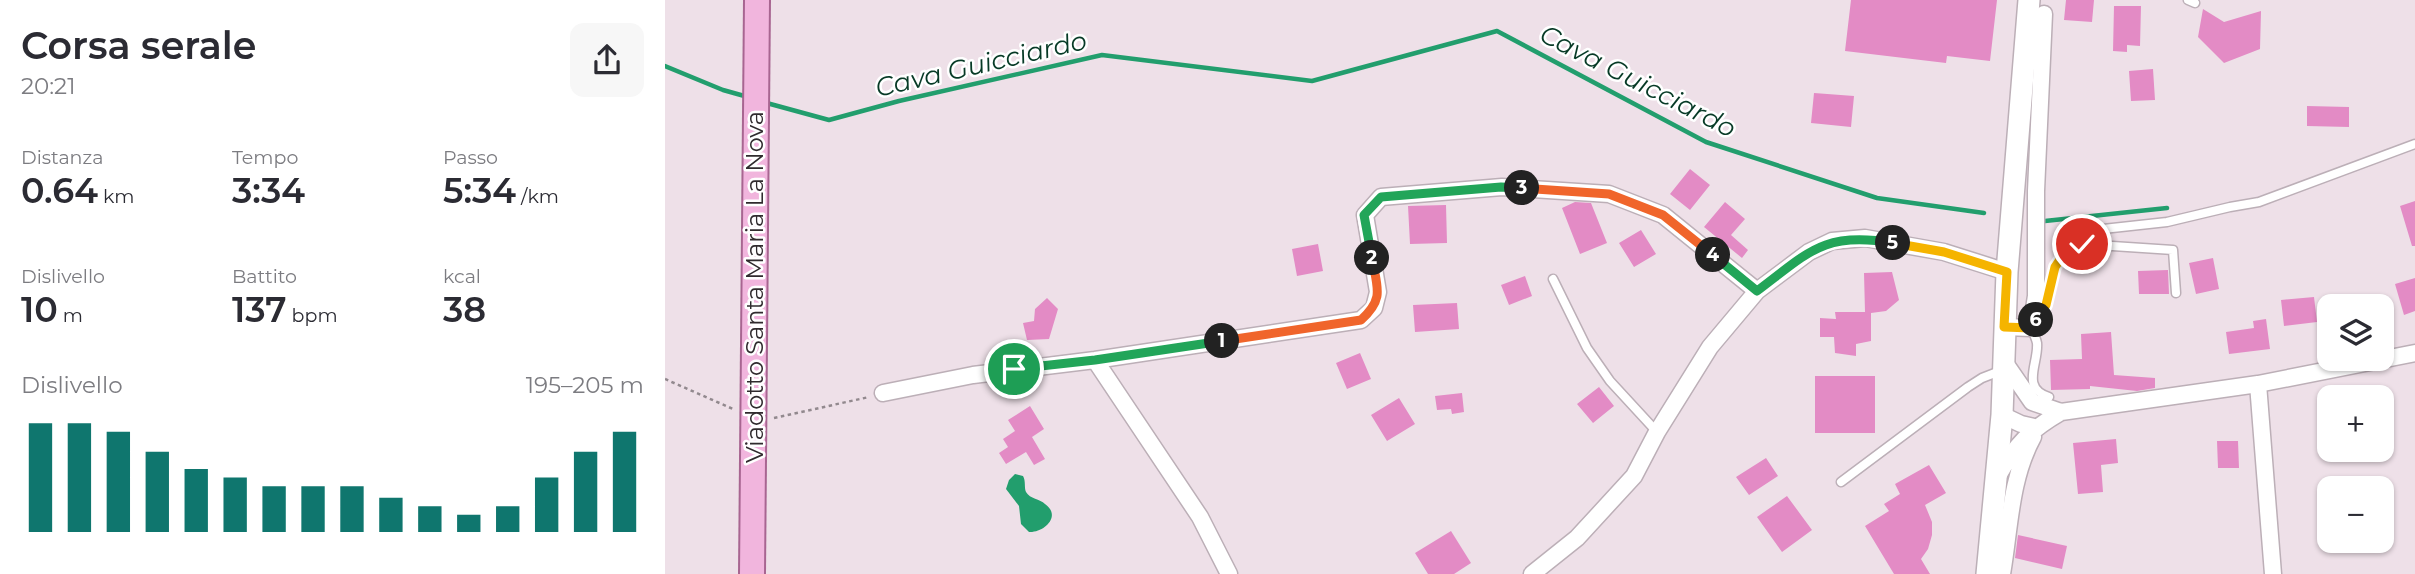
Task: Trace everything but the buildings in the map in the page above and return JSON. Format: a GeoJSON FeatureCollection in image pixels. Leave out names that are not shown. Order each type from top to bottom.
{"type":"FeatureCollection","features":[{"type":"Feature","properties":{"kind":"main road","name":"Viadotto Santa Maria La Nova"},"geometry":{"type":"LineString","coordinates":[[752,574],[757,0]]}},
{"type":"Feature","properties":{"kind":"street"},"geometry":{"type":"LineString","coordinates":[[1987,574],[2002,415],[2007,272],[2037,7]]}},
{"type":"Feature","properties":{"kind":"street"},"geometry":{"type":"LineString","coordinates":[[2004,327],[2031,328],[2036,296],[2037,7]]}},
{"type":"Feature","properties":{"kind":"street"},"geometry":{"type":"LineString","coordinates":[[883,393],[973,375],[1095,360],[1361,320],[1374,308],[1378,292],[1364,215],[1381,197],[1501,187],[1609,194],[1663,215],[1757,291]]}},
{"type":"Feature","properties":{"kind":"street"},"geometry":{"type":"LineString","coordinates":[[1532,574],[1577,538],[1634,476],[1657,432],[1710,347],[1757,291],[1809,252],[1832,241],[1865,238],[1944,252],[2007,272]]}},
{"type":"Feature","properties":{"kind":"street"},"geometry":{"type":"LineString","coordinates":[[1995,481],[2007,459],[2040,424],[2061,412],[2259,384],[2415,353]]}},
{"type":"Feature","properties":{"kind":"street"},"geometry":{"type":"LineString","coordinates":[[1095,360],[1199,517],[1229,574]]}},
{"type":"Feature","properties":{"kind":"street"},"geometry":{"type":"LineString","coordinates":[[2003,365],[2032,402],[2061,412]]}},
{"type":"Feature","properties":{"kind":"street"},"geometry":{"type":"LineString","coordinates":[[2259,384],[2273,574]]}},
{"type":"Feature","properties":{"kind":"street"},"geometry":{"type":"LineString","coordinates":[[2002,415],[2032,402]]}},
{"type":"Feature","properties":{"kind":"street"},"geometry":{"type":"LineString","coordinates":[[2002,415],[2021,424],[2040,424]]}},
{"type":"Feature","properties":{"kind":"street"},"geometry":{"type":"LineString","coordinates":[[2001,574],[2019,471],[2040,424]]}},
{"type":"Feature","properties":{"kind":"lane"},"geometry":{"type":"LineString","coordinates":[[2049,397],[2041,394],[2035,386],[2033,378],[2037,343],[2031,328],[2046,305],[2055,267],[2066,251],[2082,244],[2094,230],[2167,222],[2259,202],[2415,144]]}},
{"type":"Feature","properties":{"kind":"lane"},"geometry":{"type":"LineString","coordinates":[[2082,244],[2173,250],[2176,293]]}},
{"type":"Feature","properties":{"kind":"lane"},"geometry":{"type":"LineString","coordinates":[[1553,279],[1587,348],[1611,381],[1657,432]]}},
{"type":"Feature","properties":{"kind":"lane"},"geometry":{"type":"LineString","coordinates":[[1841,482],[1968,387],[2003,365]]}},
{"type":"Feature","properties":{"kind":"shaded area"},"geometry":{"type":"Polygon","coordinates":[[[1015,474],[1023,476],[1028,494],[1043,502],[1052,514],[1049,523],[1035,532],[1029,532],[1021,524],[1019,506],[1006,489],[1015,474]]]}},
{"type":"Feature","properties":{"kind":"waterway","name":"Cava Guicciardo"},"geometry":{"type":"LineString","coordinates":[[763,102],[829,120],[899,101],[1102,55],[1312,81],[1497,31],[1706,142],[1877,198],[1984,213]]}},
{"type":"Feature","properties":{"kind":"waterway","name":"Cava Guicciardo"},"geometry":{"type":"LineString","coordinates":[[665,66],[723,90],[748,97]]}},
{"type":"Feature","properties":{"kind":"waterway","name":"Cava Guicciardo"},"geometry":{"type":"LineString","coordinates":[[2045,221],[2167,208]]}},
{"type":"Feature","properties":{"kind":"route"},"geometry":{"type":"LineString","coordinates":[[1014,369],[1095,360],[1361,320],[1374,308],[1378,292],[1364,215],[1381,197],[1501,187],[1609,194],[1663,215],[1757,291],[1809,252],[1832,241],[1865,238],[1944,252],[2007,272],[2004,327],[2031,328],[2046,305],[2055,267],[2066,251],[2082,244]]}}]}
